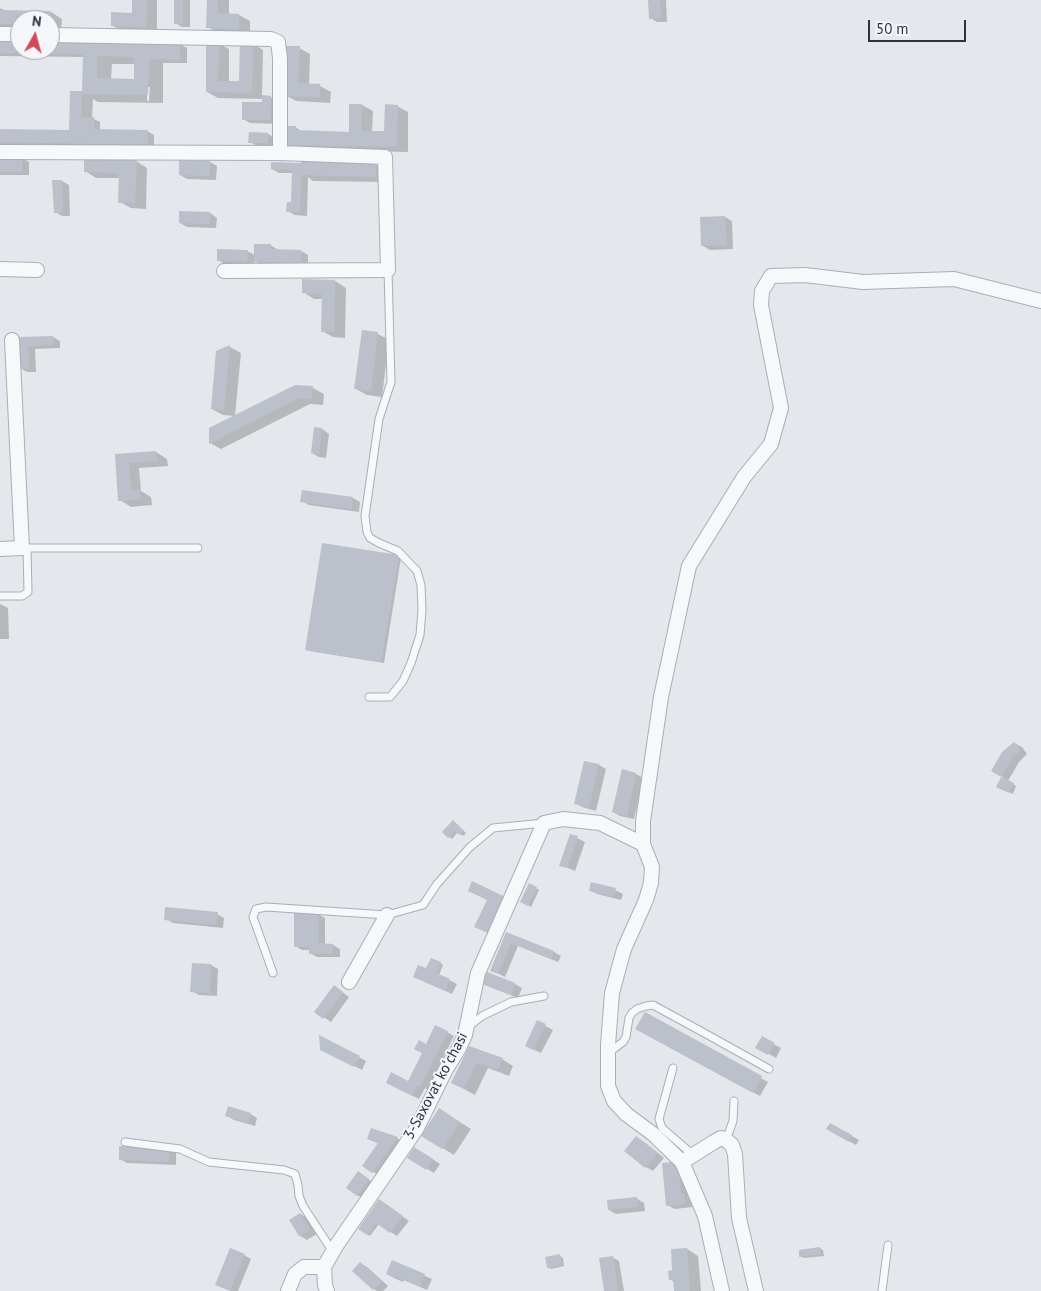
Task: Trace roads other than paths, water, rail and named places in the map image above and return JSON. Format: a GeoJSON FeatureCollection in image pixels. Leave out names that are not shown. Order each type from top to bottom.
{"type":"FeatureCollection","features":[{"type":"Feature","properties":{"kind":"street"},"geometry":{"type":"LineString","coordinates":[[60,35],[271,39],[278,42],[280,58],[280,153]]}},
{"type":"Feature","properties":{"kind":"street"},"geometry":{"type":"LineString","coordinates":[[0,152],[280,153],[385,157],[388,270],[224,271]]}},
{"type":"Feature","properties":{"kind":"street"},"geometry":{"type":"LineString","coordinates":[[0,270],[37,270]]}},
{"type":"Feature","properties":{"kind":"street"},"geometry":{"type":"LineString","coordinates":[[722,1291],[705,1216],[688,1158],[626,1114],[614,1101],[608,1086],[608,1053],[612,993],[624,949],[646,900],[651,883],[652,867],[643,844],[644,821],[661,697],[690,566],[744,477],[771,444],[782,408],[761,305],[762,291],[771,276],[805,275],[863,282],[954,279],[1041,301]]}},
{"type":"Feature","properties":{"kind":"street"},"geometry":{"type":"LineString","coordinates":[[0,549],[25,548],[12,340]]}},
{"type":"Feature","properties":{"kind":"street"},"geometry":{"type":"LineString","coordinates":[[544,823],[563,819],[600,823],[643,844]]}},
{"type":"Feature","properties":{"kind":"street","name":"3-Saxovat koʻchasi"},"geometry":{"type":"LineString","coordinates":[[324,1267],[417,1128],[446,1069],[458,1050],[465,1035],[478,973],[544,823]]}},
{"type":"Feature","properties":{"kind":"street"},"geometry":{"type":"LineString","coordinates":[[349,982],[387,914]]}},
{"type":"Feature","properties":{"kind":"street"},"geometry":{"type":"LineString","coordinates":[[688,1158],[721,1138],[732,1145],[736,1154],[739,1218],[756,1291]]}},
{"type":"Feature","properties":{"kind":"street"},"geometry":{"type":"LineString","coordinates":[[288,1291],[295,1274],[304,1267],[324,1267],[327,1291]]}},
{"type":"Feature","properties":{"kind":"lane"},"geometry":{"type":"LineString","coordinates":[[369,697],[390,697],[403,681],[420,635],[422,610],[421,585],[417,572],[398,551],[370,538],[367,532],[365,516],[379,419],[392,382],[388,270]]}},
{"type":"Feature","properties":{"kind":"lane"},"geometry":{"type":"LineString","coordinates":[[0,596],[22,596],[28,592],[25,548],[198,548]]}},
{"type":"Feature","properties":{"kind":"lane"},"geometry":{"type":"LineString","coordinates":[[273,973],[253,917],[256,909],[266,907],[387,914],[423,905],[438,884],[470,847],[493,828],[544,823]]}},
{"type":"Feature","properties":{"kind":"lane"},"geometry":{"type":"LineString","coordinates":[[467,1027],[496,1008],[511,1002],[544,996]]}},
{"type":"Feature","properties":{"kind":"lane"},"geometry":{"type":"LineString","coordinates":[[608,1053],[623,1042],[632,1013],[637,1009],[653,1006],[708,1034],[769,1069]]}},
{"type":"Feature","properties":{"kind":"lane"},"geometry":{"type":"LineString","coordinates":[[673,1068],[659,1119],[662,1128],[688,1158]]}},
{"type":"Feature","properties":{"kind":"lane"},"geometry":{"type":"LineString","coordinates":[[726,1140],[733,1121],[734,1101]]}},
{"type":"Feature","properties":{"kind":"lane"},"geometry":{"type":"LineString","coordinates":[[125,1142],[180,1149],[210,1162],[284,1170],[295,1174],[303,1206],[333,1252]]}},
{"type":"Feature","properties":{"kind":"lane"},"geometry":{"type":"LineString","coordinates":[[882,1291],[888,1245]]}}]}
